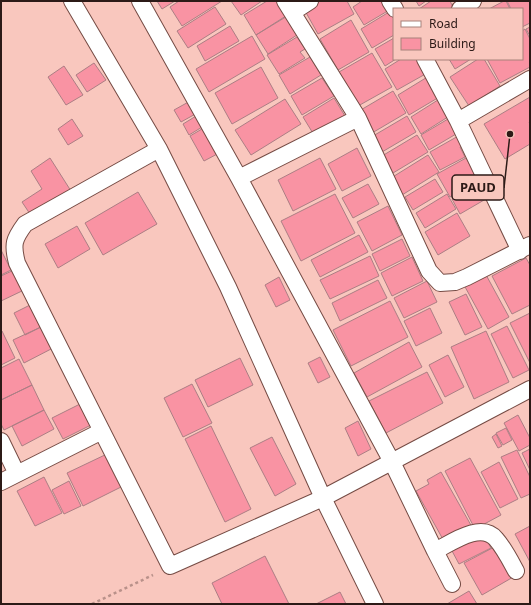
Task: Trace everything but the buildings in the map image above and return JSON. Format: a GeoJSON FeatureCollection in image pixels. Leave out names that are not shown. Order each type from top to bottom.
{"type":"FeatureCollection","features":[{"type":"Feature","properties":{"kind":"street"},"geometry":{"type":"LineString","coordinates":[[72,1],[159,149],[228,287],[323,498],[374,604]]}},
{"type":"Feature","properties":{"kind":"street"},"geometry":{"type":"LineString","coordinates":[[140,1],[239,178],[392,462],[452,584]]}},
{"type":"Feature","properties":{"kind":"street"},"geometry":{"type":"LineString","coordinates":[[310,1],[289,7],[358,118],[429,271],[440,283],[454,282],[525,248],[426,60]]}},
{"type":"Feature","properties":{"kind":"street"},"geometry":{"type":"LineString","coordinates":[[462,8],[473,1]]}},
{"type":"Feature","properties":{"kind":"street"},"geometry":{"type":"LineString","coordinates":[[458,121],[530,79]]}},
{"type":"Feature","properties":{"kind":"street"},"geometry":{"type":"LineString","coordinates":[[239,178],[358,118]]}},
{"type":"Feature","properties":{"kind":"street"},"geometry":{"type":"LineString","coordinates":[[159,149],[26,224],[17,235],[14,249],[17,263],[170,566],[323,498],[530,389]]}},
{"type":"Feature","properties":{"kind":"street"},"geometry":{"type":"LineString","coordinates":[[1,482],[102,431]]}},
{"type":"Feature","properties":{"kind":"street"},"geometry":{"type":"LineString","coordinates":[[1,441],[17,474]]}},
{"type":"Feature","properties":{"kind":"street"},"geometry":{"type":"LineString","coordinates":[[435,551],[470,534],[488,532],[496,538],[516,570]]}},
{"type":"Feature","properties":{"kind":"path"},"geometry":{"type":"LineString","coordinates":[[92,604],[170,566]]}},
{"type":"Feature","properties":{"kind":"place","name":"PAUD"},"geometry":{"type":"Point","coordinates":[510,134]}}]}
